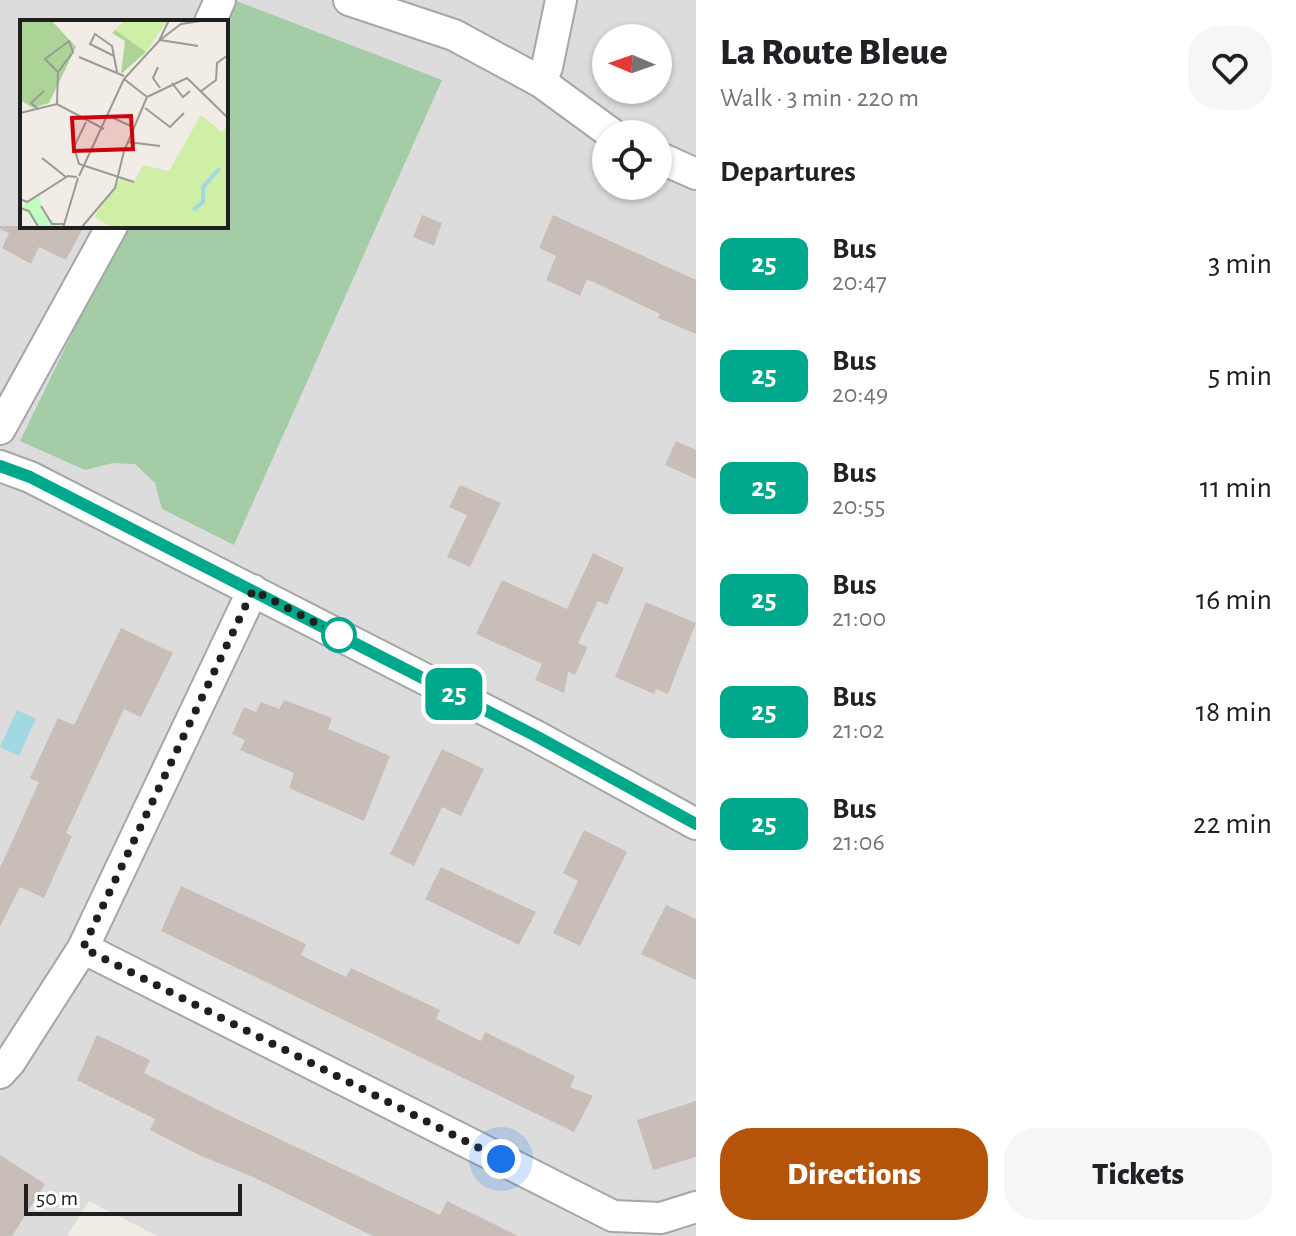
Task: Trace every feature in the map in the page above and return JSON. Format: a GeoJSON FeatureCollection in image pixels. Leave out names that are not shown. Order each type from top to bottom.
{"type":"FeatureCollection","features":[{"type":"Feature","properties":{"kind":"street"},"geometry":{"type":"LineString","coordinates":[[211,20],[220,0]]}},
{"type":"Feature","properties":{"kind":"street"},"geometry":{"type":"LineString","coordinates":[[349,0],[454,35],[541,82],[593,120]]}},
{"type":"Feature","properties":{"kind":"street"},"geometry":{"type":"LineString","coordinates":[[541,82],[561,0]]}},
{"type":"Feature","properties":{"kind":"street"},"geometry":{"type":"LineString","coordinates":[[672,163],[696,174]]}},
{"type":"Feature","properties":{"kind":"street"},"geometry":{"type":"LineString","coordinates":[[0,429],[111,228]]}},
{"type":"Feature","properties":{"kind":"street"},"geometry":{"type":"LineString","coordinates":[[0,466],[30,477],[253,590],[534,735],[696,824]]}},
{"type":"Feature","properties":{"kind":"street"},"geometry":{"type":"LineString","coordinates":[[0,1073],[83,948],[253,590]]}},
{"type":"Feature","properties":{"kind":"street"},"geometry":{"type":"LineString","coordinates":[[83,948],[613,1216],[661,1218],[696,1207]]}},
{"type":"Feature","properties":{"kind":"shaded area"},"geometry":{"type":"Polygon","coordinates":[[[0,0],[696,0],[696,1236],[157,1236],[89,1201],[67,1236],[0,1236],[0,0]]]}},
{"type":"Feature","properties":{"kind":"green space"},"geometry":{"type":"Polygon","coordinates":[[[234,0],[442,80],[234,545],[162,509],[155,483],[135,464],[113,463],[85,470],[20,441],[123,228],[228,228],[227,20],[234,0]]]}},
{"type":"Feature","properties":{"kind":"water"},"geometry":{"type":"Polygon","coordinates":[[[17,710],[36,719],[19,756],[0,747],[17,710]]]}},
{"type":"Feature","properties":{"kind":"building"},"geometry":{"type":"Polygon","coordinates":[[[422,215],[442,223],[434,246],[413,237],[422,215]]]}},
{"type":"Feature","properties":{"kind":"building"},"geometry":{"type":"Polygon","coordinates":[[[553,215],[696,280],[696,334],[658,318],[660,314],[587,279],[580,296],[546,280],[556,256],[539,248],[553,215]]]}},
{"type":"Feature","properties":{"kind":"building"},"geometry":{"type":"Polygon","coordinates":[[[0,226],[83,228],[66,260],[39,247],[31,264],[2,248],[9,233],[0,226]]]}},
{"type":"Feature","properties":{"kind":"building"},"geometry":{"type":"Polygon","coordinates":[[[676,441],[696,450],[696,479],[665,465],[676,441]]]}},
{"type":"Feature","properties":{"kind":"building"},"geometry":{"type":"Polygon","coordinates":[[[460,485],[501,503],[470,567],[447,557],[467,515],[449,507],[460,485]]]}},
{"type":"Feature","properties":{"kind":"building"},"geometry":{"type":"Polygon","coordinates":[[[593,553],[624,568],[607,605],[598,601],[578,643],[588,647],[575,675],[568,672],[564,693],[535,680],[542,664],[476,634],[502,580],[567,609],[593,553]]]}},
{"type":"Feature","properties":{"kind":"building"},"geometry":{"type":"Polygon","coordinates":[[[646,602],[696,623],[668,694],[656,689],[654,694],[615,677],[646,602]]]}},
{"type":"Feature","properties":{"kind":"building"},"geometry":{"type":"Polygon","coordinates":[[[121,628],[173,653],[141,717],[124,709],[66,833],[72,836],[44,898],[20,887],[0,927],[0,868],[39,782],[30,778],[58,718],[74,725],[121,628]]]}},
{"type":"Feature","properties":{"kind":"building"},"geometry":{"type":"Polygon","coordinates":[[[284,700],[332,718],[328,729],[390,756],[364,821],[289,788],[294,773],[240,750],[245,740],[232,734],[244,707],[256,712],[261,702],[279,709],[284,700]]]}},
{"type":"Feature","properties":{"kind":"building"},"geometry":{"type":"Polygon","coordinates":[[[442,749],[484,769],[461,816],[442,807],[414,866],[390,854],[442,749]]]}},
{"type":"Feature","properties":{"kind":"building"},"geometry":{"type":"Polygon","coordinates":[[[584,830],[627,852],[580,946],[553,933],[578,881],[563,873],[584,830]]]}},
{"type":"Feature","properties":{"kind":"building"},"geometry":{"type":"Polygon","coordinates":[[[441,867],[536,912],[519,945],[425,899],[441,867]]]}},
{"type":"Feature","properties":{"kind":"building"},"geometry":{"type":"Polygon","coordinates":[[[181,886],[306,944],[301,955],[323,966],[346,977],[351,968],[440,1010],[436,1019],[481,1041],[485,1032],[575,1076],[570,1087],[593,1096],[574,1132],[161,931],[181,886]]]}},
{"type":"Feature","properties":{"kind":"building"},"geometry":{"type":"Polygon","coordinates":[[[666,905],[696,919],[696,980],[641,954],[666,905]]]}},
{"type":"Feature","properties":{"kind":"building"},"geometry":{"type":"Polygon","coordinates":[[[97,1035],[150,1060],[144,1073],[222,1112],[440,1215],[447,1201],[518,1236],[373,1236],[253,1177],[201,1156],[150,1130],[155,1119],[77,1080],[97,1035]]]}},
{"type":"Feature","properties":{"kind":"building"},"geometry":{"type":"Polygon","coordinates":[[[696,1101],[696,1157],[653,1170],[637,1120],[696,1101]]]}},
{"type":"Feature","properties":{"kind":"building"},"geometry":{"type":"Polygon","coordinates":[[[0,1155],[45,1184],[12,1236],[0,1236],[0,1155]]]}},
{"type":"Feature","properties":{"kind":"bus line","name":"25"},"geometry":{"type":"LineString","coordinates":[[0,466],[30,477],[213,569],[534,735],[696,824]]}},
{"type":"Feature","properties":{"kind":"route"},"geometry":{"type":"LineString","coordinates":[[339,635],[253,590],[83,948],[501,1159]]}}]}
